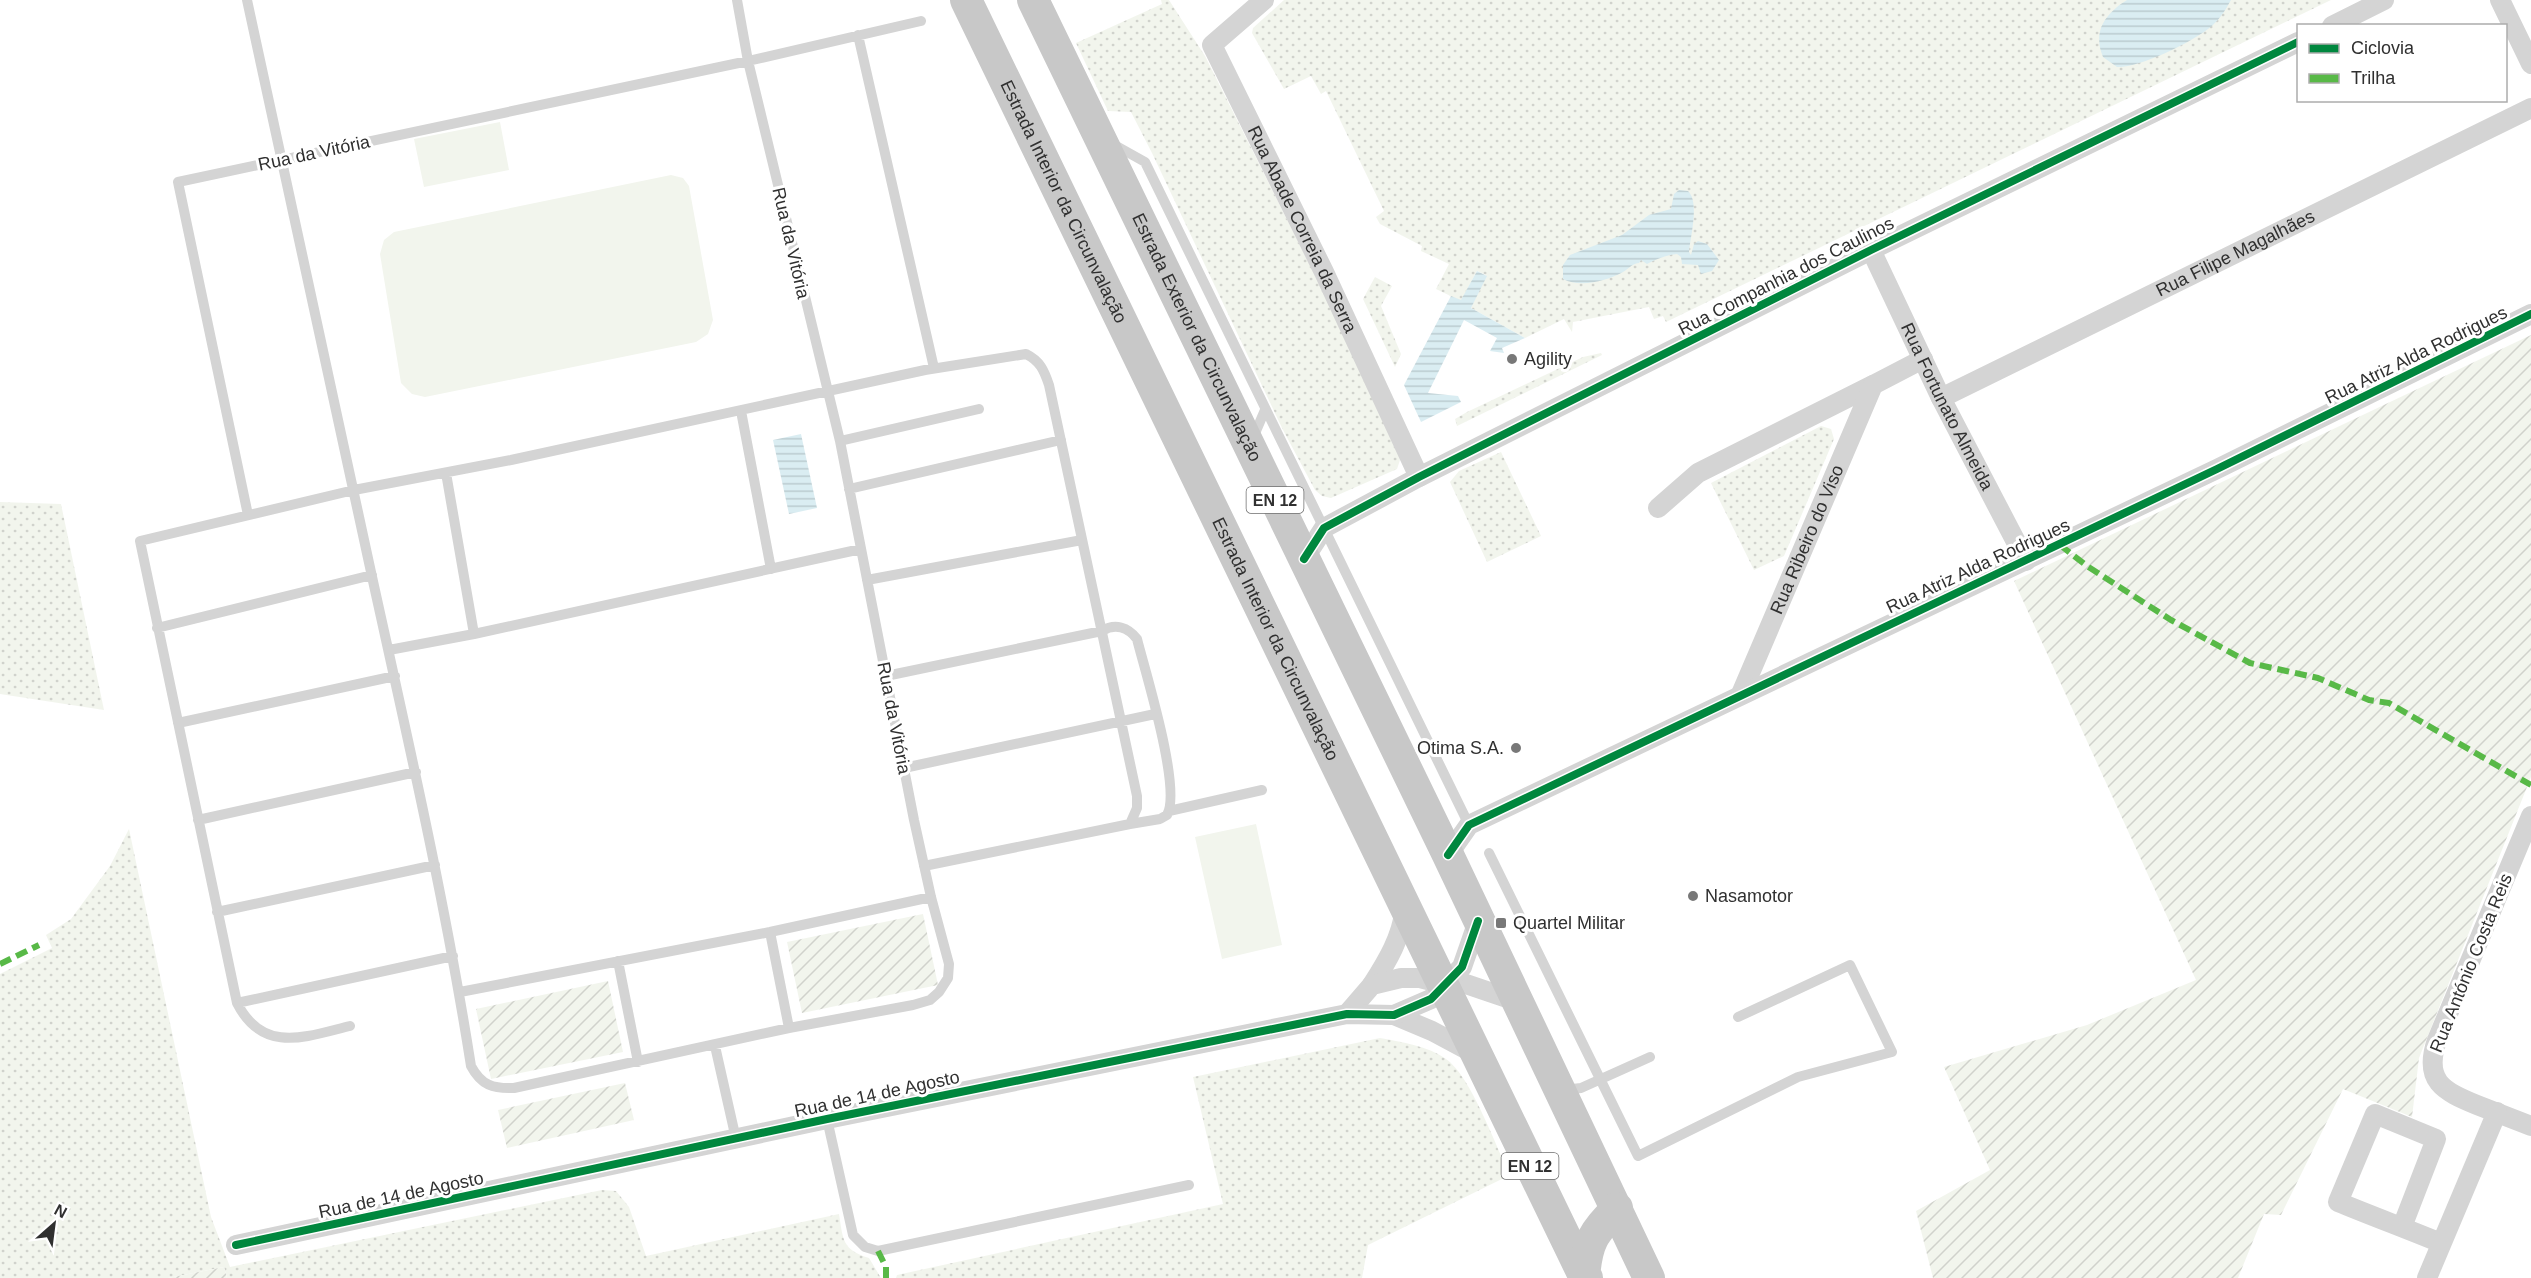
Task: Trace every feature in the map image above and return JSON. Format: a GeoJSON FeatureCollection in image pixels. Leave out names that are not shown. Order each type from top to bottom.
{"type":"FeatureCollection","features":[{"type":"Feature","properties":{"kind":"main road","name":"Estrada Interior da Circunvalação"},"geometry":{"type":"LineString","coordinates":[[966,0],[1585,1278]]}},
{"type":"Feature","properties":{"kind":"main road","name":"Estrada Exterior da Circunvalação"},"geometry":{"type":"LineString","coordinates":[[1033,0],[1448,855],[1649,1278]]}},
{"type":"Feature","properties":{"kind":"main road"},"geometry":{"type":"LineString","coordinates":[[1585,1278],[1586,1251],[1596,1230],[1617,1208]]}},
{"type":"Feature","properties":{"kind":"street","name":"Rua Abade Correia da Serra"},"geometry":{"type":"LineString","coordinates":[[1264,0],[1212,45],[1324,272],[1419,477]]}},
{"type":"Feature","properties":{"kind":"street"},"geometry":{"type":"LineString","coordinates":[[2336,24],[2384,0]]}},
{"type":"Feature","properties":{"kind":"street"},"geometry":{"type":"LineString","coordinates":[[2500,0],[2531,64]]}},
{"type":"Feature","properties":{"kind":"street","name":"Rua Companhia dos Caulinos"},"geometry":{"type":"LineString","coordinates":[[1304,558],[1324,528],[1419,477],[1871,250],[2297,42]]}},
{"type":"Feature","properties":{"kind":"street","name":"Rua Filipe Magalhães"},"geometry":{"type":"LineString","coordinates":[[1941,398],[2531,108]]}},
{"type":"Feature","properties":{"kind":"street","name":"Rua Fortunato Almeida"},"geometry":{"type":"LineString","coordinates":[[1871,250],[1941,398],[2026,561]]}},
{"type":"Feature","properties":{"kind":"street","name":"Rua Atriz Alda Rodrigues"},"geometry":{"type":"LineString","coordinates":[[1448,855],[1469,825],[1741,694],[2026,561],[2531,314]]}},
{"type":"Feature","properties":{"kind":"street"},"geometry":{"type":"LineString","coordinates":[[1658,508],[1698,473],[1923,359]]}},
{"type":"Feature","properties":{"kind":"street","name":"Rua Ribeiro do Viso"},"geometry":{"type":"LineString","coordinates":[[1741,694],[1873,385]]}},
{"type":"Feature","properties":{"kind":"street","name":"Rua António Costa Reis"},"geometry":{"type":"LineString","coordinates":[[2529,1121],[2496,1112],[2450,1094],[2435,1077],[2431,1062],[2437,1040],[2531,816]]}},
{"type":"Feature","properties":{"kind":"street"},"geometry":{"type":"LineString","coordinates":[[1347,1014],[1372,985],[1393,950],[1402,930],[1405,909]]}},
{"type":"Feature","properties":{"kind":"street","name":"Rua de 14 de Agosto"},"geometry":{"type":"LineString","coordinates":[[1394,1015],[1431,999],[1443,984],[1456,975],[1462,968],[1478,921]]}},
{"type":"Feature","properties":{"kind":"street"},"geometry":{"type":"LineString","coordinates":[[1372,985],[1401,978],[1420,978],[1443,984],[1471,985],[1516,1000]]}},
{"type":"Feature","properties":{"kind":"street","name":"Rua de 14 de Agosto"},"geometry":{"type":"LineString","coordinates":[[236,1245],[827,1119],[1347,1014],[1394,1015],[1432,1030],[1475,1054]]}},
{"type":"Feature","properties":{"kind":"street"},"geometry":{"type":"LineString","coordinates":[[2427,1278],[2496,1112]]}},
{"type":"Feature","properties":{"kind":"street"},"geometry":{"type":"LineString","coordinates":[[2402,1227],[2436,1139],[2374,1114],[2338,1202],[2441,1243]]}},
{"type":"Feature","properties":{"kind":"lane"},"geometry":{"type":"LineString","coordinates":[[247,0],[416,772],[460,992],[471,1066],[477,1077],[486,1085],[514,1088],[715,1046],[789,1028],[770,932]]}},
{"type":"Feature","properties":{"kind":"lane"},"geometry":{"type":"LineString","coordinates":[[736,0],[748,61],[921,21]]}},
{"type":"Feature","properties":{"kind":"lane"},"geometry":{"type":"LineString","coordinates":[[858,35],[934,368]]}},
{"type":"Feature","properties":{"kind":"lane","name":"Rua da Vitória"},"geometry":{"type":"LineString","coordinates":[[248,515],[178,182],[748,61],[840,441],[924,866],[949,964],[948,978],[939,992],[930,1000],[789,1028]]}},
{"type":"Feature","properties":{"kind":"lane"},"geometry":{"type":"LineString","coordinates":[[1099,137],[1145,162],[1469,825]]}},
{"type":"Feature","properties":{"kind":"lane"},"geometry":{"type":"LineString","coordinates":[[350,1026],[290,1039],[268,1036],[243,1015],[237,1003],[140,541],[354,490],[741,411],[934,368],[1026,354],[1036,359],[1044,369],[1049,385],[1138,802],[1130,824]]}},
{"type":"Feature","properties":{"kind":"lane"},"geometry":{"type":"LineString","coordinates":[[840,441],[979,409]]}},
{"type":"Feature","properties":{"kind":"lane"},"geometry":{"type":"LineString","coordinates":[[1249,446],[1265,410]]}},
{"type":"Feature","properties":{"kind":"lane"},"geometry":{"type":"LineString","coordinates":[[741,411],[771,569]]}},
{"type":"Feature","properties":{"kind":"lane"},"geometry":{"type":"LineString","coordinates":[[849,489],[1061,440]]}},
{"type":"Feature","properties":{"kind":"lane"},"geometry":{"type":"LineString","coordinates":[[446,473],[474,634]]}},
{"type":"Feature","properties":{"kind":"lane"},"geometry":{"type":"LineString","coordinates":[[867,580],[1082,540]]}},
{"type":"Feature","properties":{"kind":"lane"},"geometry":{"type":"LineString","coordinates":[[389,650],[474,634],[861,549]]}},
{"type":"Feature","properties":{"kind":"lane"},"geometry":{"type":"LineString","coordinates":[[157,628],[372,575]]}},
{"type":"Feature","properties":{"kind":"lane"},"geometry":{"type":"LineString","coordinates":[[886,676],[1112,627],[1128,630],[1137,639],[1168,767],[1172,792],[1169,811]]}},
{"type":"Feature","properties":{"kind":"lane"},"geometry":{"type":"LineString","coordinates":[[178,723],[395,676]]}},
{"type":"Feature","properties":{"kind":"lane"},"geometry":{"type":"LineString","coordinates":[[904,768],[1155,714]]}},
{"type":"Feature","properties":{"kind":"lane"},"geometry":{"type":"LineString","coordinates":[[198,820],[416,772]]}},
{"type":"Feature","properties":{"kind":"lane"},"geometry":{"type":"LineString","coordinates":[[924,866],[1160,819],[1169,811],[1262,790]]}},
{"type":"Feature","properties":{"kind":"lane"},"geometry":{"type":"LineString","coordinates":[[1489,853],[1638,1156],[1798,1077],[1892,1052],[1850,965],[1738,1017]]}},
{"type":"Feature","properties":{"kind":"lane"},"geometry":{"type":"LineString","coordinates":[[217,912],[435,865]]}},
{"type":"Feature","properties":{"kind":"lane"},"geometry":{"type":"LineString","coordinates":[[460,992],[770,932],[931,897]]}},
{"type":"Feature","properties":{"kind":"lane"},"geometry":{"type":"LineString","coordinates":[[237,1003],[453,956]]}},
{"type":"Feature","properties":{"kind":"lane"},"geometry":{"type":"LineString","coordinates":[[618,961],[638,1062]]}},
{"type":"Feature","properties":{"kind":"lane"},"geometry":{"type":"LineString","coordinates":[[715,1046],[736,1139]]}},
{"type":"Feature","properties":{"kind":"lane"},"geometry":{"type":"LineString","coordinates":[[1560,1090],[1581,1088],[1650,1057]]}},
{"type":"Feature","properties":{"kind":"lane"},"geometry":{"type":"LineString","coordinates":[[827,1119],[853,1235],[865,1247],[878,1251],[1189,1185]]}},
{"type":"Feature","properties":{"kind":"shaded area"},"geometry":{"type":"Polygon","coordinates":[[[1161,0],[1169,0],[1205,56],[1367,379],[1399,454],[1397,469],[1331,498],[1322,496],[1315,490],[1282,428],[1131,112],[1108,111],[1076,43],[1162,4],[1161,0]]]}},
{"type":"Feature","properties":{"kind":"shaded area"},"geometry":{"type":"Polygon","coordinates":[[[1284,0],[2331,0],[1666,322],[1663,316],[1654,319],[1649,307],[1573,322],[1572,332],[1564,319],[1525,338],[1471,308],[1486,275],[1477,271],[1461,301],[1436,289],[1449,264],[1421,251],[1422,246],[1380,224],[1376,217],[1384,211],[1326,91],[1321,94],[1311,76],[1284,89],[1252,33],[1253,28],[1284,0]]]}},
{"type":"Feature","properties":{"kind":"shaded area"},"geometry":{"type":"Polygon","coordinates":[[[2127,0],[2231,0],[2215,23],[2189,41],[2151,59],[2117,67],[2103,57],[2100,48],[2100,31],[2107,17],[2127,0]]]}},
{"type":"Feature","properties":{"kind":"shaded area"},"geometry":{"type":"Polygon","coordinates":[[[500,122],[509,170],[424,187],[414,139],[500,122]]]}},
{"type":"Feature","properties":{"kind":"shaded area"},"geometry":{"type":"Polygon","coordinates":[[[671,175],[683,178],[689,186],[713,320],[708,334],[696,342],[425,397],[412,394],[401,383],[380,254],[384,240],[394,232],[671,175]]]}},
{"type":"Feature","properties":{"kind":"shaded area"},"geometry":{"type":"Polygon","coordinates":[[[1679,190],[1688,191],[1692,196],[1694,211],[1689,252],[1691,255],[1694,244],[1698,241],[1707,244],[1719,260],[1712,271],[1701,274],[1698,265],[1682,264],[1681,257],[1677,254],[1647,264],[1641,260],[1623,272],[1601,281],[1577,283],[1563,279],[1563,265],[1570,255],[1622,235],[1649,215],[1671,209],[1674,194],[1679,190]]]}},
{"type":"Feature","properties":{"kind":"shaded area"},"geometry":{"type":"Polygon","coordinates":[[[1477,271],[1487,276],[1471,308],[1525,338],[1502,348],[1504,353],[1490,351],[1497,338],[1464,320],[1428,393],[1458,396],[1461,402],[1421,422],[1404,385],[1451,296],[1461,300],[1477,271]]]}},
{"type":"Feature","properties":{"kind":"shaded area"},"geometry":{"type":"Polygon","coordinates":[[[1375,277],[1392,286],[1381,306],[1401,354],[1395,367],[1363,299],[1375,277]]]}},
{"type":"Feature","properties":{"kind":"shaded area"},"geometry":{"type":"Polygon","coordinates":[[[2531,335],[2531,777],[2419,1058],[2412,1117],[2343,1089],[2281,1215],[2264,1214],[2238,1278],[1933,1278],[1916,1211],[1990,1170],[1944,1067],[2087,1025],[2196,980],[2014,581],[2531,335]]]}},
{"type":"Feature","properties":{"kind":"shaded area"},"geometry":{"type":"Polygon","coordinates":[[[1601,353],[1602,355],[1457,426],[1455,419],[1467,412],[1583,357],[1601,353]]]}},
{"type":"Feature","properties":{"kind":"shaded area"},"geometry":{"type":"Polygon","coordinates":[[[1821,426],[1831,429],[1834,439],[1784,556],[1754,570],[1711,483],[1821,426]]]}},
{"type":"Feature","properties":{"kind":"shaded area"},"geometry":{"type":"Polygon","coordinates":[[[801,434],[817,508],[789,514],[773,440],[801,434]]]}},
{"type":"Feature","properties":{"kind":"shaded area"},"geometry":{"type":"Polygon","coordinates":[[[1501,452],[1541,536],[1487,562],[1450,482],[1459,471],[1501,452]]]}},
{"type":"Feature","properties":{"kind":"shaded area"},"geometry":{"type":"Polygon","coordinates":[[[0,502],[61,504],[104,710],[0,694],[0,502]]]}},
{"type":"Feature","properties":{"kind":"shaded area"},"geometry":{"type":"Polygon","coordinates":[[[1256,824],[1282,945],[1222,959],[1195,837],[1256,824]]]}},
{"type":"Feature","properties":{"kind":"shaded area"},"geometry":{"type":"Polygon","coordinates":[[[129,829],[211,1217],[230,1267],[602,1190],[616,1191],[629,1207],[646,1256],[839,1214],[845,1242],[853,1251],[869,1258],[881,1278],[227,1278],[224,1267],[168,1278],[0,1278],[0,974],[52,948],[46,935],[71,919],[110,866],[129,829]]]}},
{"type":"Feature","properties":{"kind":"shaded area"},"geometry":{"type":"Polygon","coordinates":[[[923,914],[938,985],[802,1013],[787,942],[923,914]]]}},
{"type":"Feature","properties":{"kind":"shaded area"},"geometry":{"type":"Polygon","coordinates":[[[608,981],[623,1052],[491,1079],[476,1009],[608,981]]]}},
{"type":"Feature","properties":{"kind":"shaded area"},"geometry":{"type":"Polygon","coordinates":[[[1380,1038],[1431,1051],[1446,1059],[1455,1068],[1474,1096],[1510,1175],[1368,1245],[1362,1278],[896,1278],[897,1275],[1223,1204],[1193,1077],[1380,1038]]]}},
{"type":"Feature","properties":{"kind":"shaded area"},"geometry":{"type":"Polygon","coordinates":[[[625,1083],[634,1120],[507,1148],[498,1110],[625,1083]]]}},
{"type":"Feature","properties":{"kind":"shaded area"},"geometry":{"type":"Polygon","coordinates":[[[224,1267],[227,1278],[168,1278],[224,1267]]]}},
{"type":"Feature","properties":{"kind":"marked path"},"geometry":{"type":"LineString","coordinates":[[2060,545],[2087,566],[2171,620],[2250,663],[2318,678],[2369,700],[2389,703],[2531,785]]}},
{"type":"Feature","properties":{"kind":"marked path"},"geometry":{"type":"LineString","coordinates":[[0,964],[39,945]]}},
{"type":"Feature","properties":{"kind":"marked path"},"geometry":{"type":"LineString","coordinates":[[878,1251],[886,1267],[886,1278]]}},
{"type":"Feature","properties":{"kind":"cycle path"},"geometry":{"type":"LineString","coordinates":[[1304,559],[1324,528],[1419,477],[1871,250],[2297,42]]}},
{"type":"Feature","properties":{"kind":"cycle path"},"geometry":{"type":"LineString","coordinates":[[1448,855],[1469,825],[2217,469],[2531,314]]}},
{"type":"Feature","properties":{"kind":"cycle path"},"geometry":{"type":"LineString","coordinates":[[236,1245],[827,1119],[1347,1014],[1394,1015],[1431,999],[1462,967],[1478,921]]}},
{"type":"Feature","properties":{"kind":"place","name":"Agility"},"geometry":{"type":"Point","coordinates":[1512,359]}},
{"type":"Feature","properties":{"kind":"place","name":"Otima S.A."},"geometry":{"type":"Point","coordinates":[1516,748]}},
{"type":"Feature","properties":{"kind":"place","name":"Nasamotor"},"geometry":{"type":"Point","coordinates":[1693,896]}},
{"type":"Feature","properties":{"kind":"place","name":"Quartel Militar"},"geometry":{"type":"Point","coordinates":[1501,923]}}]}
